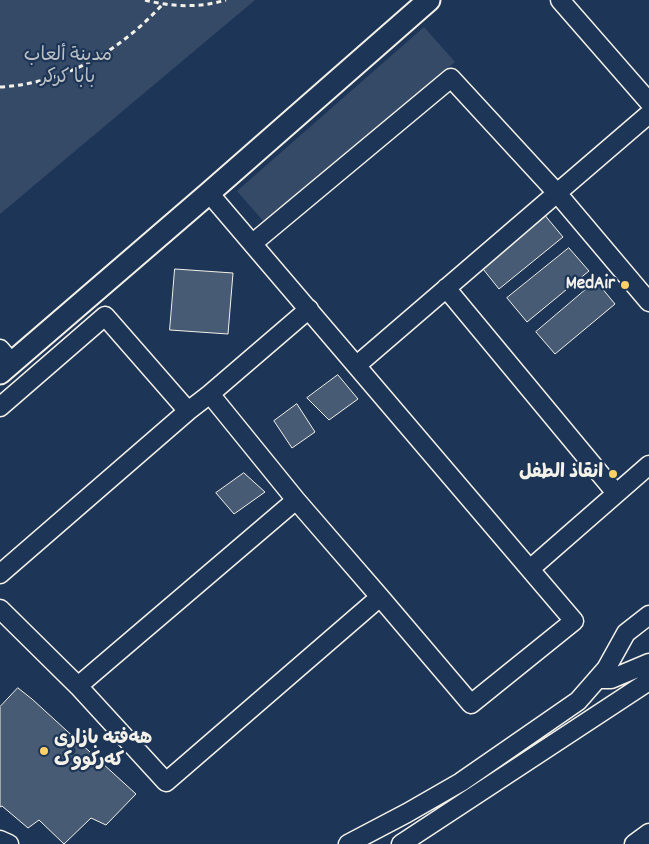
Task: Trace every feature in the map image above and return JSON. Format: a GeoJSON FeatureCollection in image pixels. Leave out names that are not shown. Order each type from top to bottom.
{"type":"FeatureCollection","features":[{"type":"Feature","properties":{"kind":"main road"},"geometry":{"type":"LineString","coordinates":[[4,362],[209,193],[429,0]]}},
{"type":"Feature","properties":{"kind":"street"},"geometry":{"type":"LineString","coordinates":[[560,0],[649,102]]}},
{"type":"Feature","properties":{"kind":"street"},"geometry":{"type":"LineString","coordinates":[[252,243],[451,78],[557,193],[649,302]]}},
{"type":"Feature","properties":{"kind":"street"},"geometry":{"type":"LineString","coordinates":[[356,365],[649,114]]}},
{"type":"Feature","properties":{"kind":"street"},"geometry":{"type":"LineString","coordinates":[[209,193],[574,621],[470,704],[296,500],[210,394]]}},
{"type":"Feature","properties":{"kind":"street"},"geometry":{"type":"LineString","coordinates":[[446,288],[616,493]]}},
{"type":"Feature","properties":{"kind":"street"},"geometry":{"type":"LineString","coordinates":[[0,574],[188,410],[210,394],[309,309]]}},
{"type":"Feature","properties":{"kind":"street"},"geometry":{"type":"LineString","coordinates":[[0,406],[105,316],[188,410]]}},
{"type":"Feature","properties":{"kind":"street"},"geometry":{"type":"LineString","coordinates":[[530,569],[649,465]]}},
{"type":"Feature","properties":{"kind":"street"},"geometry":{"type":"LineString","coordinates":[[78,686],[296,500]]}},
{"type":"Feature","properties":{"kind":"street"},"geometry":{"type":"LineString","coordinates":[[0,609],[78,686],[166,782],[380,597]]}},
{"type":"Feature","properties":{"kind":"street"},"geometry":{"type":"LineString","coordinates":[[356,843],[461,782],[578,701],[606,669],[626,633],[649,616]]}},
{"type":"Feature","properties":{"kind":"street"},"geometry":{"type":"LineString","coordinates":[[597,679],[611,679],[649,663]]}},
{"type":"Feature","properties":{"kind":"street"},"geometry":{"type":"LineString","coordinates":[[401,844],[649,681]]}},
{"type":"Feature","properties":{"kind":"street"},"geometry":{"type":"LineString","coordinates":[[634,844],[649,833]]}},
{"type":"Feature","properties":{"kind":"street"},"geometry":{"type":"LineString","coordinates":[[0,840],[9,844]]}},
{"type":"Feature","properties":{"kind":"path"},"geometry":{"type":"LineString","coordinates":[[145,0],[162,5],[200,5],[226,0]]}},
{"type":"Feature","properties":{"kind":"path"},"geometry":{"type":"LineString","coordinates":[[0,87],[61,76],[79,68],[117,46],[147,21],[162,5]]}},
{"type":"Feature","properties":{"kind":"green space","name":"مدينة ألعاب بابا كركر"},"geometry":{"type":"Polygon","coordinates":[[[0,0],[255,0],[0,214],[0,0]]]}},
{"type":"Feature","properties":{"kind":"green space"},"geometry":{"type":"Polygon","coordinates":[[[424,27],[455,62],[264,222],[237,191],[424,27]]]}},
{"type":"Feature","properties":{"kind":"building"},"geometry":{"type":"Polygon","coordinates":[[[543,213],[563,237],[499,289],[479,264],[543,213]]]}},
{"type":"Feature","properties":{"kind":"building"},"geometry":{"type":"Polygon","coordinates":[[[569,248],[589,271],[527,322],[507,298],[569,248]]]}},
{"type":"Feature","properties":{"kind":"building"},"geometry":{"type":"Polygon","coordinates":[[[175,269],[233,273],[228,334],[170,330],[175,269]]]}},
{"type":"Feature","properties":{"kind":"building"},"geometry":{"type":"Polygon","coordinates":[[[596,281],[615,304],[555,354],[536,332],[596,281]]]}},
{"type":"Feature","properties":{"kind":"building"},"geometry":{"type":"Polygon","coordinates":[[[338,375],[358,399],[329,420],[307,398],[338,375]]]}},
{"type":"Feature","properties":{"kind":"building"},"geometry":{"type":"Polygon","coordinates":[[[297,404],[315,432],[292,448],[274,421],[297,404]]]}},
{"type":"Feature","properties":{"kind":"building"},"geometry":{"type":"Polygon","coordinates":[[[244,473],[265,492],[234,514],[216,493],[244,473]]]}},
{"type":"Feature","properties":{"kind":"building","name":"هەفتە بازاڕی کەرکووک"},"geometry":{"type":"Polygon","coordinates":[[[18,688],[136,794],[106,825],[91,818],[64,844],[39,820],[28,828],[2,806],[0,807],[0,707],[18,688]]]}},
{"type":"Feature","properties":{"kind":"place","name":"MedAir"},"geometry":{"type":"Point","coordinates":[625,285]}},
{"type":"Feature","properties":{"kind":"place","name":"انقاذ الطفل"},"geometry":{"type":"Point","coordinates":[613,474]}},
{"type":"Feature","properties":{"kind":"place","name":"هەفتە بازاڕی کەرکووک"},"geometry":{"type":"Point","coordinates":[44,751]}}]}
